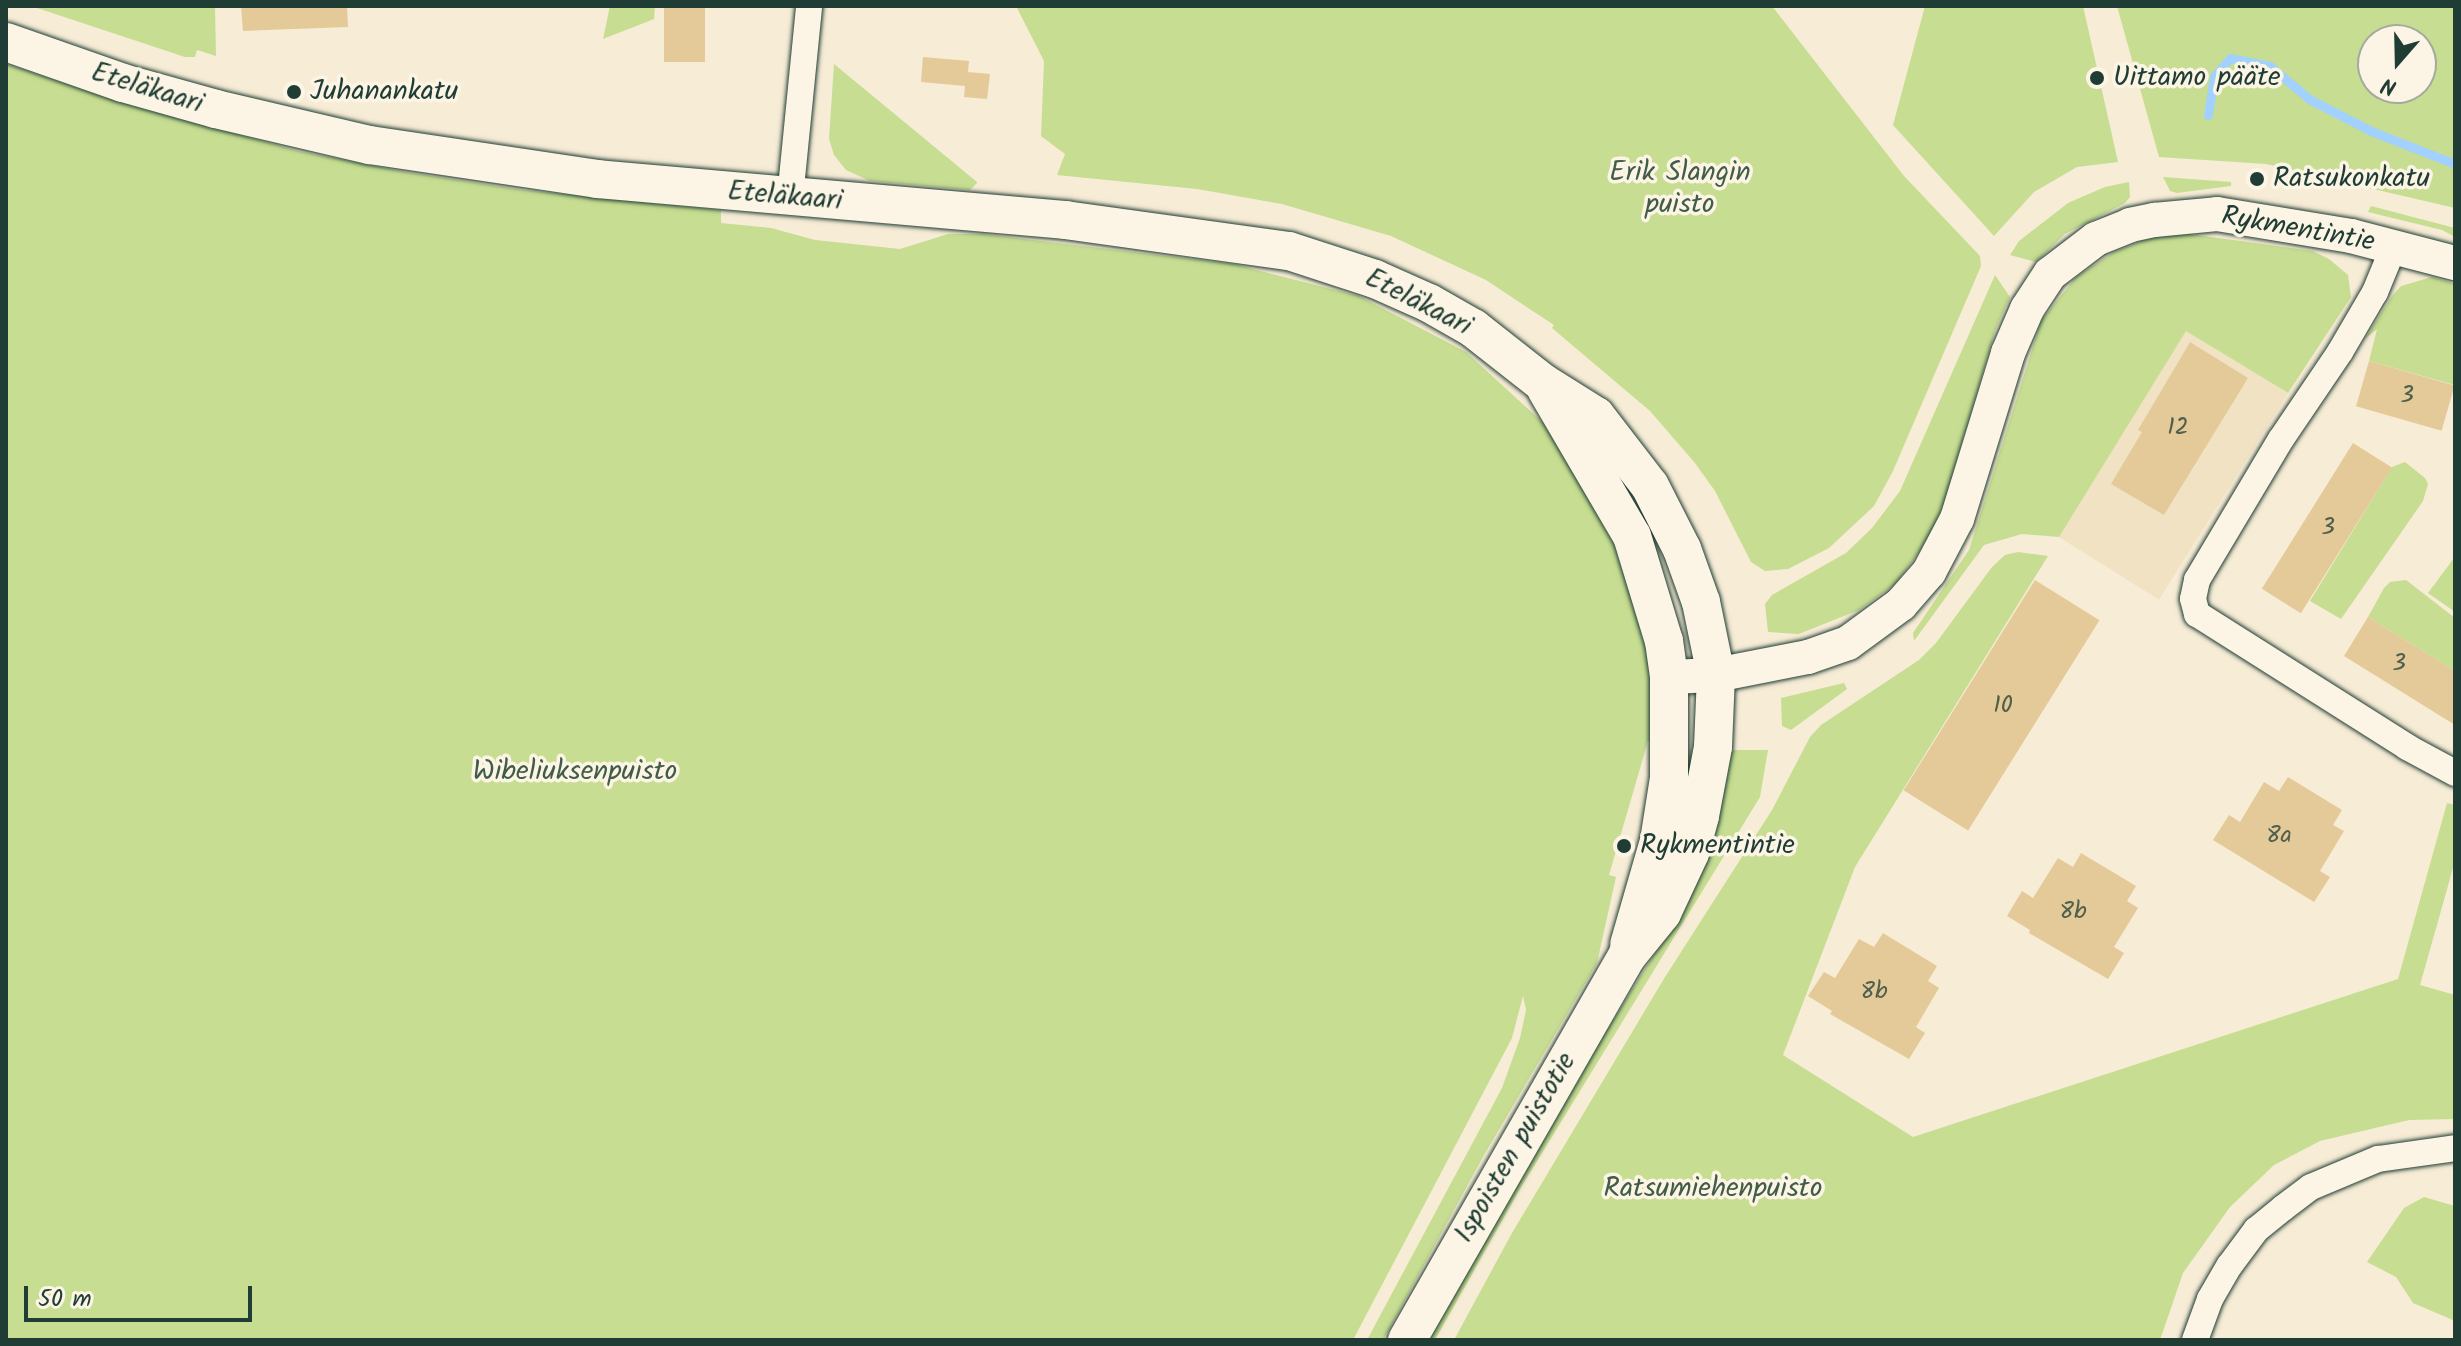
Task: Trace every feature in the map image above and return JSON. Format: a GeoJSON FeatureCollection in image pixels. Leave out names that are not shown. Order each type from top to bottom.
{"type":"FeatureCollection","features":[{"type":"Feature","properties":{"kind":"main road","name":"Eteläkaari"},"geometry":{"type":"LineString","coordinates":[[6,42],[190,102],[370,145],[597,179],[1065,220],[1289,251],[1375,279],[1429,303],[1473,328],[1543,383],[1596,416],[1650,486],[1691,571],[1710,636],[1716,675]]}},
{"type":"Feature","properties":{"kind":"main road","name":"Eteläkaari"},"geometry":{"type":"LineString","coordinates":[[1543,383],[1632,536],[1659,615],[1669,677]]}},
{"type":"Feature","properties":{"kind":"main road","name":"Ispoisten puistotie"},"geometry":{"type":"LineString","coordinates":[[1407,1340],[1627,956],[1662,913],[1690,853],[1713,747],[1716,675]]}},
{"type":"Feature","properties":{"kind":"main road","name":"Ispoisten puistotie"},"geometry":{"type":"LineString","coordinates":[[1627,956],[1659,841],[1669,778],[1669,677]]}},
{"type":"Feature","properties":{"kind":"street"},"geometry":{"type":"LineString","coordinates":[[790,198],[809,6]]}},
{"type":"Feature","properties":{"kind":"street","name":"Rykmentintie"},"geometry":{"type":"LineString","coordinates":[[1669,677],[1716,675],[1765,667],[1834,649],[1884,619],[1916,588],[1944,547],[1968,495],[2008,353],[2027,309],[2050,274],[2079,249],[2130,225],[2217,214],[2250,217],[2394,246],[2455,263]]}},
{"type":"Feature","properties":{"kind":"street"},"geometry":{"type":"LineString","coordinates":[[2394,246],[2375,292],[2340,352],[2281,439],[2197,580],[2193,599],[2197,614],[2407,747],[2455,773]]}},
{"type":"Feature","properties":{"kind":"street"},"geometry":{"type":"LineString","coordinates":[[2195,1340],[2210,1299],[2256,1230],[2311,1187],[2378,1159],[2455,1148]]}},
{"type":"Feature","properties":{"kind":"shaded area"},"geometry":{"type":"Polygon","coordinates":[[[2186,330],[2288,394],[2159,600],[2057,536],[2186,330]]]}},
{"type":"Feature","properties":{"kind":"green space"},"geometry":{"type":"Polygon","coordinates":[[[31,6],[215,6],[216,56],[197,50],[195,57],[185,57],[31,6]]]}},
{"type":"Feature","properties":{"kind":"green space"},"geometry":{"type":"Polygon","coordinates":[[[610,6],[655,6],[654,19],[603,39],[610,6]]]}},
{"type":"Feature","properties":{"kind":"green space","name":"Erik Slangin puisto"},"geometry":{"type":"Polygon","coordinates":[[[1016,6],[1772,6],[1904,176],[1980,256],[1981,266],[1893,471],[1874,506],[1829,548],[1788,569],[1765,571],[1751,562],[1715,491],[1695,463],[1650,411],[1552,328],[1554,325],[1486,280],[1391,236],[1282,204],[1197,189],[1057,175],[1065,154],[1041,136],[1044,61],[1016,6]]]}},
{"type":"Feature","properties":{"kind":"green space"},"geometry":{"type":"Polygon","coordinates":[[[1925,6],[2083,6],[2118,162],[2077,167],[2034,192],[1994,236],[1893,125],[1925,6]]]}},
{"type":"Feature","properties":{"kind":"green space"},"geometry":{"type":"Polygon","coordinates":[[[2117,6],[2455,6],[2455,208],[2266,164],[2159,157],[2117,6]]]}},
{"type":"Feature","properties":{"kind":"green space","name":"Wibeliuksenpuisto"},"geometry":{"type":"Polygon","coordinates":[[[6,64],[116,100],[298,151],[405,172],[523,190],[721,210],[721,223],[771,228],[815,240],[900,249],[948,234],[983,234],[1233,264],[1359,296],[1466,352],[1550,429],[1594,485],[1650,620],[1656,743],[1648,741],[1609,875],[1616,877],[1597,963],[1484,1155],[1383,1340],[1367,1340],[1502,1088],[1520,1038],[1526,1010],[1523,996],[1512,1038],[1353,1340],[6,1340],[6,64]]]}},
{"type":"Feature","properties":{"kind":"green space"},"geometry":{"type":"Polygon","coordinates":[[[834,64],[977,183],[970,190],[870,181],[846,170],[834,155],[829,139],[834,64]]]}},
{"type":"Feature","properties":{"kind":"green space"},"geometry":{"type":"Polygon","coordinates":[[[2163,177],[2231,182],[2231,186],[2177,193],[2170,191],[2163,177]]]}},
{"type":"Feature","properties":{"kind":"green space"},"geometry":{"type":"Polygon","coordinates":[[[2129,182],[2130,197],[2125,203],[2065,234],[2036,262],[2010,255],[2019,241],[2068,203],[2105,187],[2129,182]]]}},
{"type":"Feature","properties":{"kind":"green space"},"geometry":{"type":"Polygon","coordinates":[[[2371,206],[2455,228],[2455,237],[2442,230],[2368,212],[2371,206]]]}},
{"type":"Feature","properties":{"kind":"green space"},"geometry":{"type":"Polygon","coordinates":[[[2189,234],[2313,251],[2329,259],[2348,275],[2351,297],[2288,393],[2186,331],[2059,537],[2022,534],[1984,545],[1914,641],[1913,633],[1969,550],[2041,321],[2076,277],[2114,252],[2149,238],[2189,234]]]}},
{"type":"Feature","properties":{"kind":"green space"},"geometry":{"type":"Polygon","coordinates":[[[1995,275],[2010,297],[1995,331],[1946,499],[1928,540],[1895,584],[1859,610],[1799,634],[1768,632],[1765,604],[1772,595],[1846,553],[1872,528],[1900,491],[1995,275]]]}},
{"type":"Feature","properties":{"kind":"green space"},"geometry":{"type":"Polygon","coordinates":[[[2432,277],[2455,284],[2455,385],[2369,361],[2377,329],[2365,339],[2392,296],[2401,286],[2432,277]]]}},
{"type":"Feature","properties":{"kind":"green space"},"geometry":{"type":"Polygon","coordinates":[[[2405,462],[2428,484],[2423,501],[2341,619],[2310,601],[2392,467],[2405,462]]]}},
{"type":"Feature","properties":{"kind":"green space","name":"Ratsumiehenpuisto"},"geometry":{"type":"Polygon","coordinates":[[[2018,552],[2048,556],[1855,867],[1783,1055],[1913,1137],[2398,979],[2447,803],[2455,805],[2455,861],[2420,985],[2455,995],[2455,1119],[2409,1120],[2320,1141],[2274,1165],[2230,1207],[2183,1273],[2160,1340],[1454,1340],[1512,1233],[1665,977],[1772,810],[1810,737],[1821,725],[1919,660],[1936,643],[1992,567],[2005,555],[2018,552]]]}},
{"type":"Feature","properties":{"kind":"green space"},"geometry":{"type":"Polygon","coordinates":[[[2455,559],[2455,612],[2428,593],[2455,559]]]}},
{"type":"Feature","properties":{"kind":"green space"},"geometry":{"type":"Polygon","coordinates":[[[2406,580],[2455,618],[2455,671],[2368,617],[2390,582],[2406,580]]]}},
{"type":"Feature","properties":{"kind":"green space"},"geometry":{"type":"Polygon","coordinates":[[[1844,683],[1847,689],[1791,730],[1782,726],[1781,698],[1844,683]]]}},
{"type":"Feature","properties":{"kind":"green space"},"geometry":{"type":"Polygon","coordinates":[[[1727,750],[1768,750],[1760,797],[1520,1189],[1435,1340],[1425,1340],[1572,1086],[1663,940],[1727,750]]]}},
{"type":"Feature","properties":{"kind":"green space"},"geometry":{"type":"Polygon","coordinates":[[[2424,1197],[2455,1206],[2455,1321],[2413,1303],[2396,1277],[2367,1262],[2404,1208],[2424,1197]]]}},
{"type":"Feature","properties":{"kind":"building"},"geometry":{"type":"Polygon","coordinates":[[[241,6],[347,6],[348,27],[243,31],[241,6]]]}},
{"type":"Feature","properties":{"kind":"building"},"geometry":{"type":"Polygon","coordinates":[[[664,6],[705,6],[705,62],[664,62],[664,6]]]}},
{"type":"Feature","properties":{"kind":"building"},"geometry":{"type":"Polygon","coordinates":[[[923,57],[969,61],[968,72],[990,74],[987,99],[964,97],[965,86],[921,82],[923,57]]]}},
{"type":"Feature","properties":{"kind":"building"},"geometry":{"type":"Polygon","coordinates":[[[2190,342],[2248,378],[2164,515],[2111,484],[2142,432],[2138,430],[2190,342]]]}},
{"type":"Feature","properties":{"kind":"building"},"geometry":{"type":"Polygon","coordinates":[[[2369,361],[2455,386],[2442,431],[2356,406],[2369,361]]]}},
{"type":"Feature","properties":{"kind":"building"},"geometry":{"type":"Polygon","coordinates":[[[2353,443],[2392,467],[2301,613],[2262,589],[2353,443]]]}},
{"type":"Feature","properties":{"kind":"building"},"geometry":{"type":"Polygon","coordinates":[[[2035,580],[2099,620],[1968,831],[1904,790],[2035,580]]]}},
{"type":"Feature","properties":{"kind":"building"},"geometry":{"type":"Polygon","coordinates":[[[2368,617],[2455,671],[2455,725],[2344,656],[2368,617]]]}},
{"type":"Feature","properties":{"kind":"building"},"geometry":{"type":"Polygon","coordinates":[[[2288,777],[2342,810],[2333,825],[2344,831],[2320,871],[2330,877],[2314,902],[2213,840],[2229,815],[2240,822],[2264,782],[2279,791],[2288,777]]]}},
{"type":"Feature","properties":{"kind":"building"},"geometry":{"type":"Polygon","coordinates":[[[2081,853],[2136,886],[2127,901],[2138,908],[2114,947],[2124,953],[2108,979],[2029,933],[2030,930],[2007,916],[2022,891],[2033,898],[2058,858],[2073,867],[2081,853]]]}},
{"type":"Feature","properties":{"kind":"building"},"geometry":{"type":"Polygon","coordinates":[[[1883,933],[1937,966],[1928,981],[1939,988],[1916,1027],[1925,1033],[1909,1059],[1830,1014],[1832,1011],[1808,996],[1824,972],[1835,978],[1859,939],[1874,947],[1883,933]]]}},
{"type":"Feature","properties":{"kind":"waterway"},"geometry":{"type":"LineString","coordinates":[[2208,115],[2214,76],[2230,58],[2270,66],[2309,99],[2371,131],[2455,164]]}},
{"type":"Feature","properties":{"kind":"place","name":"Uittamo pääte"},"geometry":{"type":"Point","coordinates":[2097,78]}},
{"type":"Feature","properties":{"kind":"place","name":"Juhanankatu"},"geometry":{"type":"Point","coordinates":[294,92]}},
{"type":"Feature","properties":{"kind":"place","name":"Ratsukonkatu"},"geometry":{"type":"Point","coordinates":[2257,179]}},
{"type":"Feature","properties":{"kind":"place","name":"Rykmentintie"},"geometry":{"type":"Point","coordinates":[1624,846]}}]}
